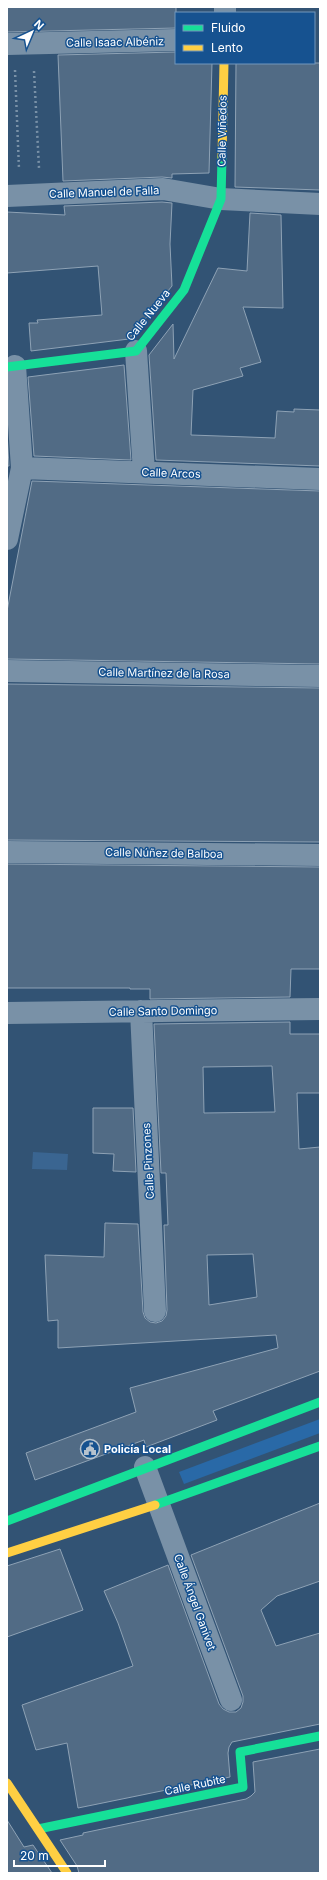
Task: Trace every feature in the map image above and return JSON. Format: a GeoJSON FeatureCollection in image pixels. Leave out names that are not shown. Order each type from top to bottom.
{"type":"FeatureCollection","features":[{"type":"Feature","properties":{"kind":"street","name":"Calle Isaac Albéniz"},"geometry":{"type":"LineString","coordinates":[[18,44],[175,40]]}},
{"type":"Feature","properties":{"kind":"street","name":"Calle Viñedos"},"geometry":{"type":"LineString","coordinates":[[221,199],[224,64]]}},
{"type":"Feature","properties":{"kind":"street","name":"Calle Manuel de Falla"},"geometry":{"type":"LineString","coordinates":[[22,195],[163,189],[221,199],[320,204]]}},
{"type":"Feature","properties":{"kind":"street","name":"Calle Nueva"},"geometry":{"type":"LineString","coordinates":[[11,366],[136,351],[184,290],[221,199]]}},
{"type":"Feature","properties":{"kind":"street"},"geometry":{"type":"LineString","coordinates":[[136,351],[144,472]]}},
{"type":"Feature","properties":{"kind":"street"},"geometry":{"type":"LineString","coordinates":[[7,539],[12,490],[22,468],[11,366]]}},
{"type":"Feature","properties":{"kind":"street","name":"Calle Arcos"},"geometry":{"type":"LineString","coordinates":[[22,468],[320,479]]}},
{"type":"Feature","properties":{"kind":"street","name":"Calle Martínez de la Rosa"},"geometry":{"type":"LineString","coordinates":[[7,670],[320,676]]}},
{"type":"Feature","properties":{"kind":"street","name":"Calle Núñez de Balboa"},"geometry":{"type":"LineString","coordinates":[[7,852],[320,855]]}},
{"type":"Feature","properties":{"kind":"street","name":"Calle Santo Domingo"},"geometry":{"type":"LineString","coordinates":[[7,1013],[320,1009]]}},
{"type":"Feature","properties":{"kind":"street","name":"Calle Pinzones"},"geometry":{"type":"LineString","coordinates":[[141,1011],[155,1311]]}},
{"type":"Feature","properties":{"kind":"street"},"geometry":{"type":"LineString","coordinates":[[7,1521],[320,1402]]}},
{"type":"Feature","properties":{"kind":"street"},"geometry":{"type":"LineString","coordinates":[[7,1553],[159,1504],[320,1446]]}},
{"type":"Feature","properties":{"kind":"street","name":"Calle Ángel Ganivet"},"geometry":{"type":"LineString","coordinates":[[146,1467],[231,1700]]}},
{"type":"Feature","properties":{"kind":"street","name":"Calle Rubite"},"geometry":{"type":"LineString","coordinates":[[38,1829],[243,1787],[240,1752],[320,1736]]}},
{"type":"Feature","properties":{"kind":"street"},"geometry":{"type":"LineString","coordinates":[[7,1783],[66,1873]]}},
{"type":"Feature","properties":{"kind":"path"},"geometry":{"type":"LineString","coordinates":[[18,44],[22,195]]}},
{"type":"Feature","properties":{"kind":"path"},"geometry":{"type":"LineString","coordinates":[[18,44],[22,195]]}},
{"type":"Feature","properties":{"kind":"shaded area"},"geometry":{"type":"Polygon","coordinates":[[[33,1152],[68,1154],[67,1170],[32,1169],[33,1152]]]}},
{"type":"Feature","properties":{"kind":"shaded area"},"geometry":{"type":"Polygon","coordinates":[[[320,1419],[320,1433],[184,1484],[179,1472],[320,1419]]]}},
{"type":"Feature","properties":{"kind":"building"},"geometry":{"type":"Polygon","coordinates":[[[7,7],[176,7],[175,28],[7,32],[7,7]]]}},
{"type":"Feature","properties":{"kind":"building"},"geometry":{"type":"Polygon","coordinates":[[[175,52],[175,64],[212,64],[209,173],[172,174],[172,178],[162,177],[63,181],[58,55],[175,52]]]}},
{"type":"Feature","properties":{"kind":"building"},"geometry":{"type":"Polygon","coordinates":[[[320,63],[320,190],[235,187],[236,64],[320,63]]]}},
{"type":"Feature","properties":{"kind":"building"},"geometry":{"type":"Polygon","coordinates":[[[162,202],[172,203],[170,244],[172,286],[129,339],[31,351],[29,323],[38,323],[37,320],[102,315],[98,266],[7,273],[7,212],[65,215],[64,206],[162,202]]]}},
{"type":"Feature","properties":{"kind":"building"},"geometry":{"type":"Polygon","coordinates":[[[250,213],[281,215],[283,308],[243,307],[261,362],[240,368],[243,376],[193,390],[191,435],[275,438],[277,411],[294,412],[294,409],[320,410],[320,466],[156,460],[149,355],[173,324],[174,359],[218,268],[247,271],[250,213]]]}},
{"type":"Feature","properties":{"kind":"building"},"geometry":{"type":"Polygon","coordinates":[[[124,365],[131,460],[34,456],[28,377],[124,365]]]}},
{"type":"Feature","properties":{"kind":"building"},"geometry":{"type":"Polygon","coordinates":[[[7,432],[9,466],[7,466],[7,432]]]}},
{"type":"Feature","properties":{"kind":"building"},"geometry":{"type":"Polygon","coordinates":[[[32,481],[320,491],[320,664],[7,659],[7,611],[32,481]]]}},
{"type":"Feature","properties":{"kind":"building"},"geometry":{"type":"Polygon","coordinates":[[[7,684],[320,688],[320,842],[7,840],[7,684]]]}},
{"type":"Feature","properties":{"kind":"building"},"geometry":{"type":"Polygon","coordinates":[[[7,864],[320,867],[320,969],[291,969],[290,997],[150,999],[150,989],[7,988],[7,864]]]}},
{"type":"Feature","properties":{"kind":"building"},"geometry":{"type":"Polygon","coordinates":[[[290,1022],[290,1034],[320,1034],[320,1093],[297,1093],[299,1149],[320,1147],[320,1371],[213,1411],[217,1420],[146,1447],[144,1440],[35,1480],[26,1453],[136,1412],[130,1388],[278,1348],[276,1335],[58,1348],[58,1320],[48,1321],[45,1255],[104,1257],[105,1223],[138,1224],[143,1312],[145,1318],[150,1322],[156,1323],[162,1321],[166,1316],[164,1225],[168,1225],[166,1173],[161,1173],[154,1024],[290,1022]],[[272,1066],[203,1067],[204,1113],[275,1112],[272,1066]],[[253,1254],[207,1255],[209,1305],[257,1297],[253,1254]]]}},
{"type":"Feature","properties":{"kind":"building"},"geometry":{"type":"Polygon","coordinates":[[[93,1108],[133,1108],[136,1172],[113,1171],[114,1154],[93,1153],[93,1108]]]}},
{"type":"Feature","properties":{"kind":"building"},"geometry":{"type":"Polygon","coordinates":[[[320,1503],[320,1581],[277,1596],[261,1610],[276,1646],[320,1633],[320,1724],[232,1742],[228,1753],[230,1777],[78,1808],[67,1743],[36,1750],[22,1705],[133,1666],[118,1623],[104,1591],[168,1565],[219,1704],[223,1709],[229,1712],[236,1712],[241,1708],[243,1696],[191,1555],[320,1503]]]}},
{"type":"Feature","properties":{"kind":"building"},"geometry":{"type":"Polygon","coordinates":[[[60,1549],[83,1610],[7,1637],[7,1566],[60,1549]]]}},
{"type":"Feature","properties":{"kind":"building"},"geometry":{"type":"Polygon","coordinates":[[[320,1749],[320,1873],[79,1873],[77,1866],[60,1840],[83,1835],[83,1833],[246,1799],[255,1792],[253,1762],[320,1749]]]}},
{"type":"Feature","properties":{"kind":"building"},"geometry":{"type":"Polygon","coordinates":[[[7,1820],[24,1847],[33,1845],[52,1873],[7,1873],[7,1820]]]}},
{"type":"Feature","properties":{"kind":"traffic: fast"},"geometry":{"type":"LineString","coordinates":[[7,367],[136,351],[184,290],[221,199],[222,157]]}},
{"type":"Feature","properties":{"kind":"traffic: fast"},"geometry":{"type":"LineString","coordinates":[[7,1521],[320,1402]]}},
{"type":"Feature","properties":{"kind":"traffic: fast"},"geometry":{"type":"LineString","coordinates":[[155,1505],[320,1446]]}},
{"type":"Feature","properties":{"kind":"traffic: fast"},"geometry":{"type":"LineString","coordinates":[[38,1829],[243,1787],[240,1752],[320,1736]]}},
{"type":"Feature","properties":{"kind":"traffic: slow"},"geometry":{"type":"LineString","coordinates":[[222,157],[224,64]]}},
{"type":"Feature","properties":{"kind":"traffic: slow"},"geometry":{"type":"LineString","coordinates":[[7,1553],[155,1505]]}},
{"type":"Feature","properties":{"kind":"traffic: slow"},"geometry":{"type":"LineString","coordinates":[[7,1783],[67,1873]]}},
{"type":"Feature","properties":{"kind":"place","name":"Policía Local"},"geometry":{"type":"Point","coordinates":[90,1449]}}]}
